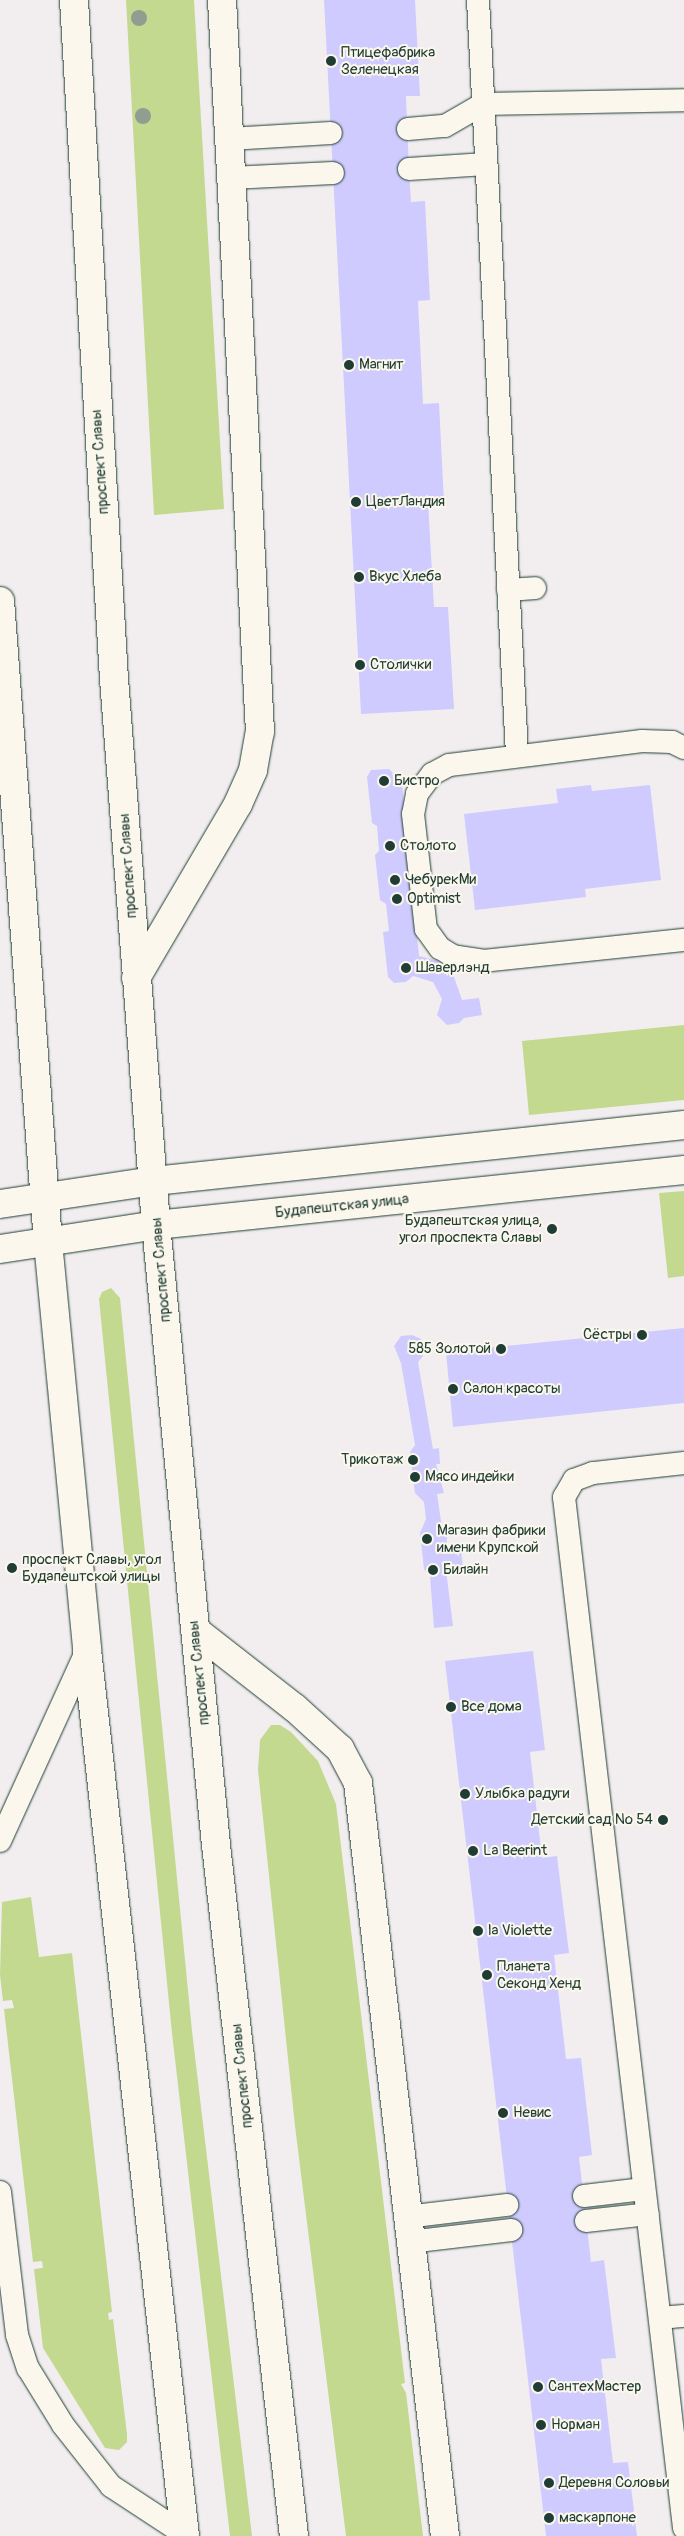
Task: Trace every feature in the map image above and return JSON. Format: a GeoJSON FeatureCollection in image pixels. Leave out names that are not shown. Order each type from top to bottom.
{"type":"FeatureCollection","features":[{"type":"Feature","properties":{"kind":"main road","name":"проспект Славы"},"geometry":{"type":"LineString","coordinates":[[74,0],[112,649],[156,1225],[194,1630],[294,2536]]}},
{"type":"Feature","properties":{"kind":"main road"},"geometry":{"type":"LineString","coordinates":[[136,978],[238,804],[253,770],[260,732],[222,0]]}},
{"type":"Feature","properties":{"kind":"main road"},"geometry":{"type":"LineString","coordinates":[[0,601],[7,777],[48,1242],[87,1650],[179,2535]]}},
{"type":"Feature","properties":{"kind":"main road"},"geometry":{"type":"LineString","coordinates":[[0,1204],[44,1196],[154,1182],[684,1125]]}},
{"type":"Feature","properties":{"kind":"main road","name":"Будапештская улица"},"geometry":{"type":"LineString","coordinates":[[0,1249],[156,1225],[684,1170]]}},
{"type":"Feature","properties":{"kind":"main road"},"geometry":{"type":"LineString","coordinates":[[194,1630],[296,1708],[340,1749],[356,1775],[444,2536]]}},
{"type":"Feature","properties":{"kind":"lane"},"geometry":{"type":"LineString","coordinates":[[478,0],[517,755]]}},
{"type":"Feature","properties":{"kind":"lane"},"geometry":{"type":"LineString","coordinates":[[408,129],[445,126],[483,104],[684,100]]}},
{"type":"Feature","properties":{"kind":"lane"},"geometry":{"type":"LineString","coordinates":[[229,139],[331,134]]}},
{"type":"Feature","properties":{"kind":"lane"},"geometry":{"type":"LineString","coordinates":[[409,169],[486,164]]}},
{"type":"Feature","properties":{"kind":"lane"},"geometry":{"type":"LineString","coordinates":[[231,178],[333,173]]}},
{"type":"Feature","properties":{"kind":"lane"},"geometry":{"type":"LineString","coordinates":[[508,590],[535,588]]}},
{"type":"Feature","properties":{"kind":"lane"},"geometry":{"type":"LineString","coordinates":[[684,748],[672,742],[642,741],[517,755],[449,765],[432,774],[417,794],[412,814],[426,929],[440,948],[467,960],[483,962],[684,940]]}},
{"type":"Feature","properties":{"kind":"lane"},"geometry":{"type":"LineString","coordinates":[[684,1464],[593,1473],[574,1480],[564,1497],[684,2528]]}},
{"type":"Feature","properties":{"kind":"lane"},"geometry":{"type":"LineString","coordinates":[[0,1840],[87,1650]]}},
{"type":"Feature","properties":{"kind":"lane"},"geometry":{"type":"LineString","coordinates":[[584,2196],[644,2189]]}},
{"type":"Feature","properties":{"kind":"lane"},"geometry":{"type":"LineString","coordinates":[[0,2192],[9,2335],[63,2426],[111,2486],[179,2535]]}},
{"type":"Feature","properties":{"kind":"lane"},"geometry":{"type":"LineString","coordinates":[[408,2230],[507,2205]]}},
{"type":"Feature","properties":{"kind":"lane"},"geometry":{"type":"LineString","coordinates":[[586,2221],[648,2214]]}},
{"type":"Feature","properties":{"kind":"lane"},"geometry":{"type":"LineString","coordinates":[[408,2230],[511,2230]]}},
{"type":"Feature","properties":{"kind":"lane"},"geometry":{"type":"LineString","coordinates":[[660,2318],[684,2316]]}},
{"type":"Feature","properties":{"kind":"green space"},"geometry":{"type":"Polygon","coordinates":[[[126,0],[194,0],[224,509],[154,515],[126,0]]]}},
{"type":"Feature","properties":{"kind":"green space"},"geometry":{"type":"Polygon","coordinates":[[[684,1025],[684,1100],[529,1115],[522,1041],[684,1025]]]}},
{"type":"Feature","properties":{"kind":"green space"},"geometry":{"type":"Polygon","coordinates":[[[684,1191],[684,1276],[668,1278],[659,1193],[684,1191]]]}},
{"type":"Feature","properties":{"kind":"green space"},"geometry":{"type":"Polygon","coordinates":[[[111,1288],[120,1298],[192,2031],[252,2536],[230,2536],[172,2033],[99,1299],[102,1292],[111,1288]]]}},
{"type":"Feature","properties":{"kind":"green space"},"geometry":{"type":"Polygon","coordinates":[[[271,1725],[280,1725],[291,1732],[318,1761],[336,1804],[405,2383],[401,2384],[406,2393],[423,2536],[346,2536],[295,2126],[258,1770],[260,1740],[271,1725]]]}},
{"type":"Feature","properties":{"kind":"green space"},"geometry":{"type":"Polygon","coordinates":[[[31,1897],[39,1957],[72,1953],[112,2312],[108,2313],[109,2320],[113,2319],[127,2434],[127,2442],[119,2450],[105,2448],[43,2348],[34,2269],[43,2268],[42,2261],[33,2262],[4,2009],[14,2008],[12,2000],[3,2001],[0,1975],[2,1902],[31,1897]]]}},
{"type":"Feature","properties":{"kind":"building"},"geometry":{"type":"Polygon","coordinates":[[[324,0],[415,0],[420,96],[406,96],[409,169],[411,202],[425,201],[430,300],[418,301],[423,404],[439,403],[444,502],[428,502],[434,607],[448,607],[454,709],[361,714],[324,0]]]}},
{"type":"Feature","properties":{"kind":"building"},"geometry":{"type":"Polygon","coordinates":[[[389,769],[393,773],[401,772],[419,956],[439,961],[452,971],[462,1000],[479,998],[482,1015],[464,1018],[459,1023],[447,1025],[437,1015],[442,999],[433,982],[413,976],[406,982],[394,983],[388,977],[383,932],[389,931],[386,904],[380,900],[375,855],[379,851],[377,826],[372,823],[367,777],[371,770],[389,769]]]}},
{"type":"Feature","properties":{"kind":"building"},"geometry":{"type":"Polygon","coordinates":[[[591,785],[592,791],[650,785],[661,880],[585,889],[586,897],[475,910],[464,814],[558,803],[556,789],[591,785]]]}},
{"type":"Feature","properties":{"kind":"building"},"geometry":{"type":"Polygon","coordinates":[[[684,1328],[684,1403],[453,1427],[446,1352],[684,1328]]]}},
{"type":"Feature","properties":{"kind":"building"},"geometry":{"type":"Polygon","coordinates":[[[412,1335],[421,1339],[423,1356],[418,1362],[433,1449],[439,1448],[440,1464],[436,1464],[444,1493],[437,1494],[442,1528],[448,1527],[446,1552],[461,1550],[463,1568],[446,1570],[453,1626],[434,1628],[430,1576],[424,1569],[420,1533],[426,1519],[424,1502],[415,1493],[410,1452],[415,1445],[401,1363],[394,1346],[401,1336],[412,1335]]]}},
{"type":"Feature","properties":{"kind":"building"},"geometry":{"type":"Polygon","coordinates":[[[533,1651],[545,1750],[530,1752],[542,1858],[557,1856],[569,1953],[554,1955],[566,2059],[581,2058],[592,2155],[579,2157],[591,2262],[604,2260],[616,2358],[601,2359],[613,2463],[628,2462],[637,2536],[546,2536],[445,1661],[533,1651]]]}},
{"type":"Feature","properties":{"kind":"place","name":"Птицефабрика Зеленецкая"},"geometry":{"type":"Point","coordinates":[331,61]}},
{"type":"Feature","properties":{"kind":"place","name":"Магнит"},"geometry":{"type":"Point","coordinates":[349,365]}},
{"type":"Feature","properties":{"kind":"place","name":"ЦветЛандия"},"geometry":{"type":"Point","coordinates":[356,502]}},
{"type":"Feature","properties":{"kind":"place","name":"Вкус Хлеба"},"geometry":{"type":"Point","coordinates":[359,577]}},
{"type":"Feature","properties":{"kind":"place","name":"Столички"},"geometry":{"type":"Point","coordinates":[360,665]}},
{"type":"Feature","properties":{"kind":"place","name":"Бистро"},"geometry":{"type":"Point","coordinates":[384,781]}},
{"type":"Feature","properties":{"kind":"place","name":"Столото"},"geometry":{"type":"Point","coordinates":[390,846]}},
{"type":"Feature","properties":{"kind":"place","name":"ЧебурекМи"},"geometry":{"type":"Point","coordinates":[395,880]}},
{"type":"Feature","properties":{"kind":"place","name":"Optimist"},"geometry":{"type":"Point","coordinates":[397,899]}},
{"type":"Feature","properties":{"kind":"place","name":"Шаверлэнд"},"geometry":{"type":"Point","coordinates":[406,968]}},
{"type":"Feature","properties":{"kind":"place","name":"Будапештская улица, угол проспекта Славы"},"geometry":{"type":"Point","coordinates":[552,1229]}},
{"type":"Feature","properties":{"kind":"place","name":"Сёстры"},"geometry":{"type":"Point","coordinates":[642,1335]}},
{"type":"Feature","properties":{"kind":"place","name":"585 Золотой"},"geometry":{"type":"Point","coordinates":[501,1349]}},
{"type":"Feature","properties":{"kind":"place","name":"Салон красоты"},"geometry":{"type":"Point","coordinates":[453,1389]}},
{"type":"Feature","properties":{"kind":"place","name":"Трикотаж"},"geometry":{"type":"Point","coordinates":[413,1460]}},
{"type":"Feature","properties":{"kind":"place","name":"Мясо индейки"},"geometry":{"type":"Point","coordinates":[415,1477]}},
{"type":"Feature","properties":{"kind":"place","name":"Магазин фабрики имени Крупской"},"geometry":{"type":"Point","coordinates":[427,1539]}},
{"type":"Feature","properties":{"kind":"place","name":"проспект Славы, угол Будапештской улицы"},"geometry":{"type":"Point","coordinates":[12,1568]}},
{"type":"Feature","properties":{"kind":"place","name":"Билайн"},"geometry":{"type":"Point","coordinates":[433,1570]}},
{"type":"Feature","properties":{"kind":"place","name":"Все дома"},"geometry":{"type":"Point","coordinates":[451,1707]}},
{"type":"Feature","properties":{"kind":"place","name":"Улыбка радуги"},"geometry":{"type":"Point","coordinates":[465,1794]}},
{"type":"Feature","properties":{"kind":"place","name":"Детский сад № 54"},"geometry":{"type":"Point","coordinates":[663,1820]}},
{"type":"Feature","properties":{"kind":"place","name":"La Beerint"},"geometry":{"type":"Point","coordinates":[473,1851]}},
{"type":"Feature","properties":{"kind":"place","name":"la Violette"},"geometry":{"type":"Point","coordinates":[478,1931]}},
{"type":"Feature","properties":{"kind":"place","name":"Планета Секонд Хенд"},"geometry":{"type":"Point","coordinates":[487,1975]}},
{"type":"Feature","properties":{"kind":"place","name":"Невис"},"geometry":{"type":"Point","coordinates":[503,2113]}},
{"type":"Feature","properties":{"kind":"place","name":"СантехМастер"},"geometry":{"type":"Point","coordinates":[538,2387]}},
{"type":"Feature","properties":{"kind":"place","name":"Норман"},"geometry":{"type":"Point","coordinates":[541,2425]}},
{"type":"Feature","properties":{"kind":"place","name":"Деревня Соловьи"},"geometry":{"type":"Point","coordinates":[549,2483]}},
{"type":"Feature","properties":{"kind":"place","name":"маскарпоне"},"geometry":{"type":"Point","coordinates":[549,2518]}}]}
